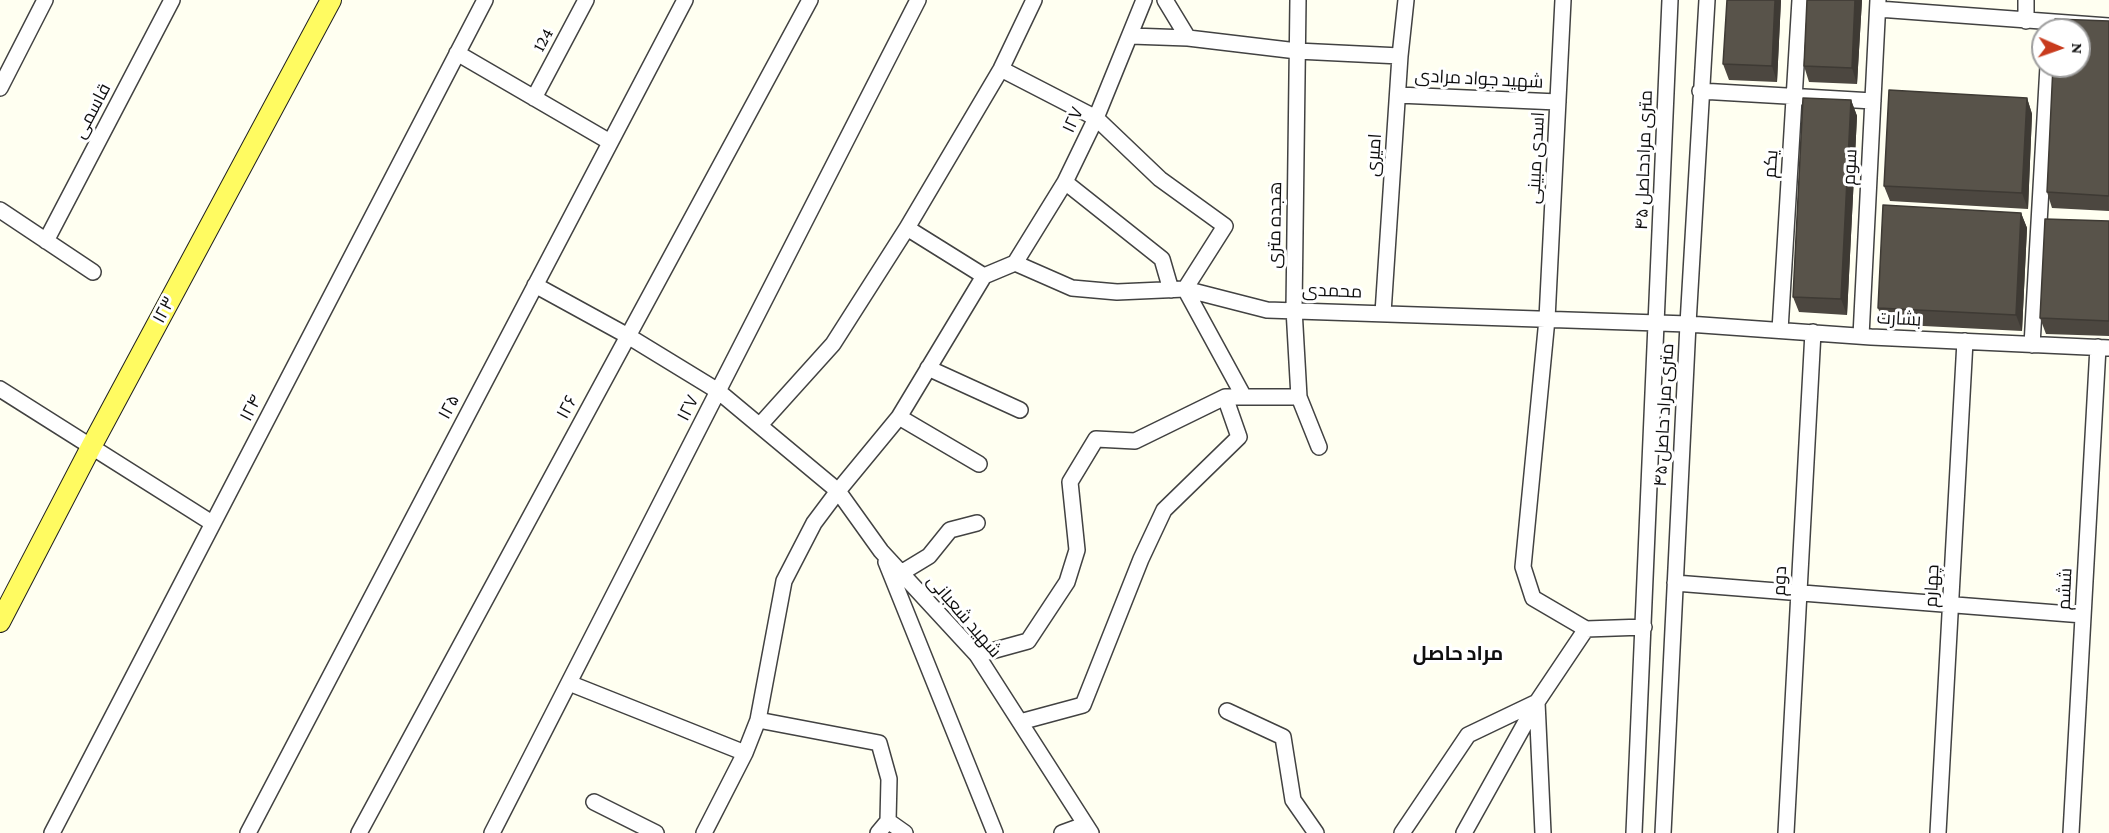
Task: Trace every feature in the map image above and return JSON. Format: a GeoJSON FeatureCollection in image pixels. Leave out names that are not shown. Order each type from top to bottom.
{"type":"FeatureCollection","features":[{"type":"Feature","properties":{"kind":"main road","name":"۱۲۳"},"geometry":{"type":"LineString","coordinates":[[0,622],[91,447],[331,0]]}},
{"type":"Feature","properties":{"kind":"street"},"geometry":{"type":"LineString","coordinates":[[0,88],[45,0]]}},
{"type":"Feature","properties":{"kind":"street","name":"قاسمی"},"geometry":{"type":"LineString","coordinates":[[46,241],[172,0]]}},
{"type":"Feature","properties":{"kind":"street","name":"۱۲۴"},"geometry":{"type":"LineString","coordinates":[[51,833],[485,0]]}},
{"type":"Feature","properties":{"kind":"street","name":"124"},"geometry":{"type":"LineString","coordinates":[[534,98],[586,0]]}},
{"type":"Feature","properties":{"kind":"street","name":"۱۲۵"},"geometry":{"type":"LineString","coordinates":[[248,833],[685,0]]}},
{"type":"Feature","properties":{"kind":"street","name":"۱۲۶"},"geometry":{"type":"LineString","coordinates":[[359,833],[810,0]]}},
{"type":"Feature","properties":{"kind":"street","name":"۱۲۷"},"geometry":{"type":"LineString","coordinates":[[492,833],[918,0]]}},
{"type":"Feature","properties":{"kind":"street"},"geometry":{"type":"LineString","coordinates":[[760,425],[833,344],[907,228],[1001,69],[1034,0]]}},
{"type":"Feature","properties":{"kind":"street","name":"۱۲۷"},"geometry":{"type":"LineString","coordinates":[[1015,263],[1065,182],[1096,118],[1144,0]]}},
{"type":"Feature","properties":{"kind":"street"},"geometry":{"type":"LineString","coordinates":[[1165,0],[1188,39]]}},
{"type":"Feature","properties":{"kind":"street","name":"هجده متری"},"geometry":{"type":"LineString","coordinates":[[1298,0],[1294,309],[1299,397],[1319,447]]}},
{"type":"Feature","properties":{"kind":"street","name":"امیری"},"geometry":{"type":"LineString","coordinates":[[1383,313],[1400,56],[1406,0]]}},
{"type":"Feature","properties":{"kind":"street","name":"اسدی مبینی"},"geometry":{"type":"LineString","coordinates":[[1563,0],[1547,318],[1523,567],[1533,598],[1586,629]]}},
{"type":"Feature","properties":{"kind":"street","name":"۴۵ متری مرادحاصل"},"geometry":{"type":"LineString","coordinates":[[1656,322],[1670,0]]}},
{"type":"Feature","properties":{"kind":"street","name":"۴۵ متری مراد حاصل"},"geometry":{"type":"LineString","coordinates":[[1663,833],[1700,91],[1707,0]]}},
{"type":"Feature","properties":{"kind":"street","name":"یکم"},"geometry":{"type":"LineString","coordinates":[[1780,330],[1800,0]]}},
{"type":"Feature","properties":{"kind":"street"},"geometry":{"type":"LineString","coordinates":[[2026,0],[2026,21]]}},
{"type":"Feature","properties":{"kind":"street"},"geometry":{"type":"LineString","coordinates":[[1878,5],[2031,22]]}},
{"type":"Feature","properties":{"kind":"street","name":"سوم"},"geometry":{"type":"LineString","coordinates":[[1861,336],[1873,210],[1878,5]]}},
{"type":"Feature","properties":{"kind":"street"},"geometry":{"type":"LineString","coordinates":[[2091,26],[2109,26]]}},
{"type":"Feature","properties":{"kind":"street"},"geometry":{"type":"LineString","coordinates":[[1131,36],[1188,39],[1297,51],[1400,56]]}},
{"type":"Feature","properties":{"kind":"street"},"geometry":{"type":"LineString","coordinates":[[457,53],[610,142]]}},
{"type":"Feature","properties":{"kind":"street"},"geometry":{"type":"LineString","coordinates":[[1001,69],[1096,118],[1160,179],[1226,226],[1178,290]]}},
{"type":"Feature","properties":{"kind":"street"},"geometry":{"type":"LineString","coordinates":[[2032,345],[2040,220],[2040,105],[2046,78]]}},
{"type":"Feature","properties":{"kind":"street"},"geometry":{"type":"LineString","coordinates":[[1700,91],[1877,97]]}},
{"type":"Feature","properties":{"kind":"street","name":"شهید جواد مرادی"},"geometry":{"type":"LineString","coordinates":[[1398,95],[1558,102]]}},
{"type":"Feature","properties":{"kind":"street"},"geometry":{"type":"LineString","coordinates":[[1065,182],[1162,259],[1178,290],[1244,397]]}},
{"type":"Feature","properties":{"kind":"street"},"geometry":{"type":"LineString","coordinates":[[0,210],[93,272]]}},
{"type":"Feature","properties":{"kind":"street"},"geometry":{"type":"LineString","coordinates":[[907,228],[984,276]]}},
{"type":"Feature","properties":{"kind":"street"},"geometry":{"type":"LineString","coordinates":[[704,833],[745,753],[758,720],[784,581],[814,523],[898,417],[984,276],[1015,263]]}},
{"type":"Feature","properties":{"kind":"street","name":"محمدی"},"geometry":{"type":"LineString","coordinates":[[1015,263],[1072,288],[1117,292],[1178,290],[1267,310],[1294,309],[1688,324]]}},
{"type":"Feature","properties":{"kind":"street","name":"شهید شعبانی"},"geometry":{"type":"LineString","coordinates":[[535,285],[628,336],[718,391],[838,491],[881,550],[977,656],[1088,829]]}},
{"type":"Feature","properties":{"kind":"street","name":"۴۵ متری مراد حاصل"},"geometry":{"type":"LineString","coordinates":[[1634,833],[1656,322]]}},
{"type":"Feature","properties":{"kind":"street","name":"بشارت"},"geometry":{"type":"LineString","coordinates":[[1688,324],[1861,336],[2104,347]]}},
{"type":"Feature","properties":{"kind":"street","name":"دوم"},"geometry":{"type":"LineString","coordinates":[[1786,833],[1813,332]]}},
{"type":"Feature","properties":{"kind":"street","name":"چهارم"},"geometry":{"type":"LineString","coordinates":[[1938,833],[1965,341]]}},
{"type":"Feature","properties":{"kind":"street","name":"ششم"},"geometry":{"type":"LineString","coordinates":[[2070,833],[2083,615],[2104,347]]}},
{"type":"Feature","properties":{"kind":"street"},"geometry":{"type":"LineString","coordinates":[[928,368],[1020,410]]}},
{"type":"Feature","properties":{"kind":"street"},"geometry":{"type":"LineString","coordinates":[[0,389],[212,523]]}},
{"type":"Feature","properties":{"kind":"street"},"geometry":{"type":"LineString","coordinates":[[977,656],[1028,641],[1067,582],[1077,550],[1070,482],[1096,439],[1135,441],[1225,397],[1299,397]]}},
{"type":"Feature","properties":{"kind":"street"},"geometry":{"type":"LineString","coordinates":[[1020,722],[1083,705],[1141,559],[1164,510],[1239,437],[1225,397]]}},
{"type":"Feature","properties":{"kind":"street"},"geometry":{"type":"LineString","coordinates":[[898,417],[979,464]]}},
{"type":"Feature","properties":{"kind":"street"},"geometry":{"type":"LineString","coordinates":[[901,573],[929,556],[950,530],[977,524]]}},
{"type":"Feature","properties":{"kind":"street"},"geometry":{"type":"LineString","coordinates":[[881,550],[995,833]]}},
{"type":"Feature","properties":{"kind":"street"},"geometry":{"type":"LineString","coordinates":[[1675,583],[2083,615]]}},
{"type":"Feature","properties":{"kind":"street"},"geometry":{"type":"LineString","coordinates":[[1464,833],[1537,702],[1586,629],[1644,627]]}},
{"type":"Feature","properties":{"kind":"street"},"geometry":{"type":"LineString","coordinates":[[569,683],[745,753]]}},
{"type":"Feature","properties":{"kind":"street"},"geometry":{"type":"LineString","coordinates":[[1402,833],[1468,735],[1537,702]]}},
{"type":"Feature","properties":{"kind":"street"},"geometry":{"type":"LineString","coordinates":[[1537,702],[1543,833]]}},
{"type":"Feature","properties":{"kind":"street"},"geometry":{"type":"LineString","coordinates":[[1227,711],[1283,737],[1293,800],[1317,833]]}},
{"type":"Feature","properties":{"kind":"street"},"geometry":{"type":"LineString","coordinates":[[758,720],[879,743],[889,779],[888,821],[878,833]]}},
{"type":"Feature","properties":{"kind":"street"},"geometry":{"type":"LineString","coordinates":[[594,802],[656,833]]}},
{"type":"Feature","properties":{"kind":"street"},"geometry":{"type":"LineString","coordinates":[[888,821],[905,833]]}},
{"type":"Feature","properties":{"kind":"street"},"geometry":{"type":"LineString","coordinates":[[1062,833],[1088,829]]}},
{"type":"Feature","properties":{"kind":"building"},"geometry":{"type":"Polygon","coordinates":[[[1727,0],[1775,0],[1772,66],[1723,64],[1727,0]]]}},
{"type":"Feature","properties":{"kind":"building"},"geometry":{"type":"Polygon","coordinates":[[[1807,0],[1855,0],[1852,68],[1804,66],[1807,0]]]}},
{"type":"Feature","properties":{"kind":"building"},"geometry":{"type":"Polygon","coordinates":[[[2091,20],[2109,21],[2109,196],[2047,192],[2052,78],[2091,78],[2091,20]]]}},
{"type":"Feature","properties":{"kind":"building"},"geometry":{"type":"Polygon","coordinates":[[[1889,90],[2027,98],[2022,193],[1884,186],[1889,90]]]}},
{"type":"Feature","properties":{"kind":"building"},"geometry":{"type":"Polygon","coordinates":[[[1803,98],[1851,100],[1841,299],[1793,297],[1803,98]]]}},
{"type":"Feature","properties":{"kind":"building"},"geometry":{"type":"Polygon","coordinates":[[[1883,205],[2021,213],[2016,315],[1878,308],[1883,205]]]}},
{"type":"Feature","properties":{"kind":"building"},"geometry":{"type":"Polygon","coordinates":[[[2045,219],[2109,221],[2109,321],[2040,318],[2045,219]]]}},
{"type":"Feature","properties":{"kind":"district","name":"مراد حاصل"},"geometry":{"type":"Point","coordinates":[1458,654]}}]}
